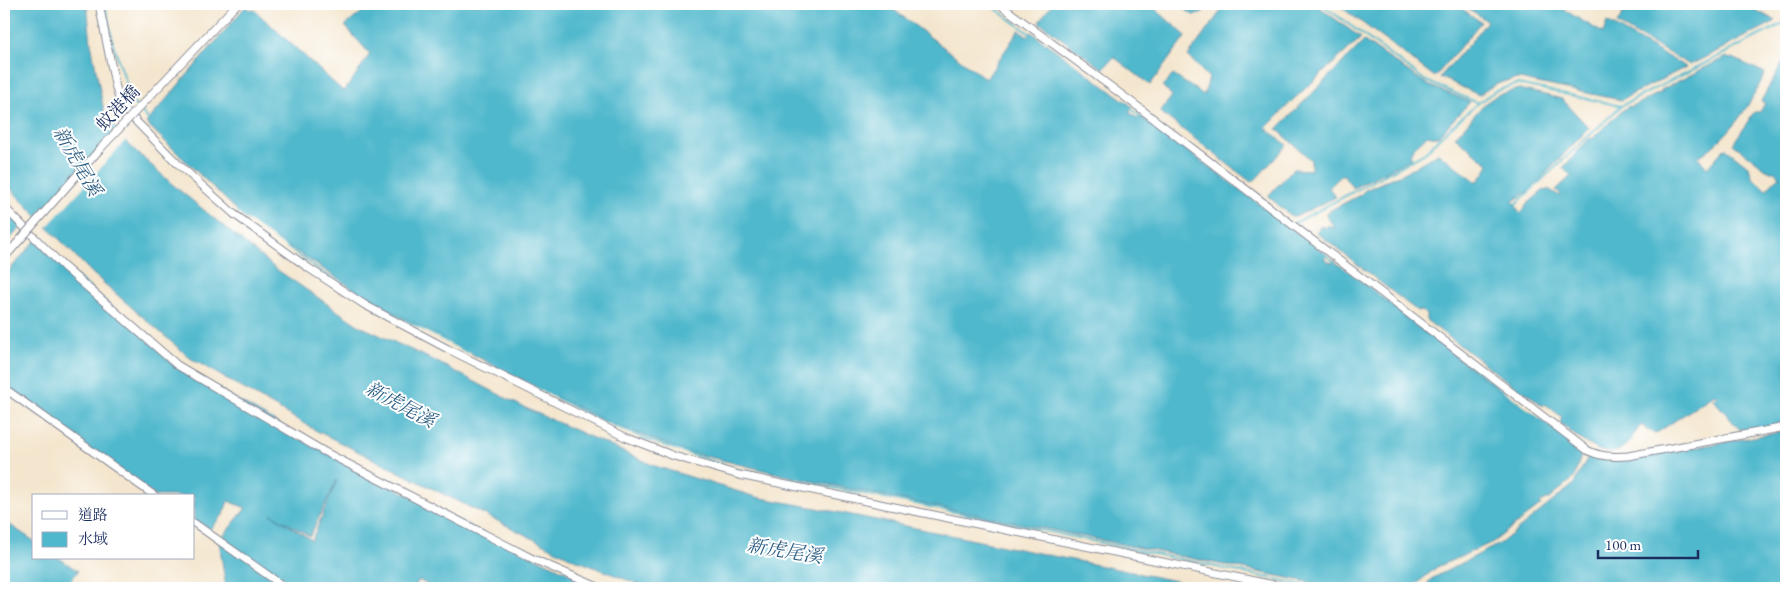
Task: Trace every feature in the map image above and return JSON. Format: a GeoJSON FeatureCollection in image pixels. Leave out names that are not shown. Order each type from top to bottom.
{"type":"FeatureCollection","features":[{"type":"Feature","properties":{"kind":"street"},"geometry":{"type":"LineString","coordinates":[[99,4],[114,84],[121,106],[177,163],[234,214],[306,267],[365,305],[585,418],[625,437],[674,456],[739,475],[1289,588]]}},
{"type":"Feature","properties":{"kind":"street","name":"蚊港橋"},"geometry":{"type":"LineString","coordinates":[[4,258],[100,149],[237,4]]}},
{"type":"Feature","properties":{"kind":"street"},"geometry":{"type":"LineString","coordinates":[[999,4],[1137,106],[1592,453],[1613,457],[1628,456],[1786,427]]}},
{"type":"Feature","properties":{"kind":"street"},"geometry":{"type":"LineString","coordinates":[[4,207],[64,267],[176,365],[323,450],[533,559],[600,588]]}},
{"type":"Feature","properties":{"kind":"street"},"geometry":{"type":"LineString","coordinates":[[4,388],[152,494]]}},
{"type":"Feature","properties":{"kind":"street"},"geometry":{"type":"LineString","coordinates":[[195,524],[286,588]]}},
{"type":"Feature","properties":{"kind":"water","name":"新虎尾溪"},"geometry":{"type":"Polygon","coordinates":[[[4,4],[87,4],[91,43],[104,112],[127,143],[172,184],[276,269],[358,325],[439,363],[521,406],[655,466],[756,497],[1210,588],[653,588],[576,560],[315,430],[190,358],[92,273],[4,182],[4,4]]]}},
{"type":"Feature","properties":{"kind":"water"},"geometry":{"type":"Polygon","coordinates":[[[372,4],[886,4],[986,79],[1019,30],[1028,36],[1031,32],[1133,107],[1129,112],[1137,118],[1138,116],[1327,255],[1324,258],[1331,263],[1334,261],[1440,345],[1582,452],[1574,478],[1493,542],[1437,567],[1411,588],[1337,588],[796,478],[684,451],[610,423],[506,372],[369,299],[245,218],[146,123],[246,6],[251,10],[253,9],[344,92],[370,54],[345,26],[372,4]]]}},
{"type":"Feature","properties":{"kind":"water"},"geometry":{"type":"Polygon","coordinates":[[[1052,4],[1155,4],[1153,7],[1186,36],[1150,85],[1114,57],[1103,69],[1039,22],[1052,4]]]}},
{"type":"Feature","properties":{"kind":"water"},"geometry":{"type":"Polygon","coordinates":[[[1177,4],[1209,4],[1201,14],[1193,15],[1177,4]]]}},
{"type":"Feature","properties":{"kind":"water"},"geometry":{"type":"Polygon","coordinates":[[[1226,4],[1315,4],[1361,38],[1294,99],[1266,128],[1287,145],[1251,182],[1160,112],[1172,96],[1162,86],[1173,75],[1204,95],[1209,78],[1188,56],[1226,4]]]}},
{"type":"Feature","properties":{"kind":"water"},"geometry":{"type":"Polygon","coordinates":[[[1337,4],[1455,4],[1481,22],[1435,77],[1337,4]]]}},
{"type":"Feature","properties":{"kind":"water"},"geometry":{"type":"Polygon","coordinates":[[[1462,4],[1554,4],[1603,33],[1607,22],[1686,67],[1621,100],[1522,79],[1502,82],[1479,95],[1440,77],[1487,21],[1462,4]]]}},
{"type":"Feature","properties":{"kind":"water"},"geometry":{"type":"Polygon","coordinates":[[[1629,4],[1744,4],[1776,21],[1690,65],[1617,24],[1629,4]]]}},
{"type":"Feature","properties":{"kind":"water"},"geometry":{"type":"Polygon","coordinates":[[[1364,41],[1428,85],[1470,102],[1437,137],[1427,135],[1413,149],[1410,155],[1412,158],[1353,188],[1343,174],[1329,188],[1336,197],[1292,217],[1268,196],[1293,169],[1311,170],[1311,160],[1277,129],[1364,41]]]}},
{"type":"Feature","properties":{"kind":"water"},"geometry":{"type":"Polygon","coordinates":[[[1786,56],[1786,422],[1745,431],[1739,429],[1713,399],[1717,396],[1715,394],[1655,434],[1641,425],[1621,449],[1605,452],[1597,449],[1580,439],[1560,423],[1562,417],[1545,404],[1543,406],[1527,393],[1522,392],[1426,320],[1426,314],[1420,310],[1417,311],[1316,232],[1321,226],[1325,228],[1328,225],[1335,228],[1325,214],[1327,212],[1360,195],[1365,190],[1406,172],[1438,153],[1477,182],[1489,164],[1455,137],[1484,104],[1497,95],[1519,89],[1562,99],[1589,128],[1530,190],[1513,201],[1520,213],[1526,208],[1525,206],[1544,190],[1548,189],[1560,196],[1561,194],[1556,190],[1571,176],[1563,168],[1590,138],[1592,139],[1619,113],[1629,106],[1662,92],[1661,90],[1726,57],[1733,58],[1765,73],[1753,97],[1738,120],[1729,131],[1698,157],[1707,168],[1726,149],[1748,166],[1753,178],[1766,190],[1780,177],[1776,172],[1770,172],[1733,144],[1754,112],[1760,112],[1765,103],[1761,101],[1786,56]]]}},
{"type":"Feature","properties":{"kind":"water"},"geometry":{"type":"Polygon","coordinates":[[[4,206],[22,226],[4,245],[4,206]]]}},
{"type":"Feature","properties":{"kind":"water"},"geometry":{"type":"Polygon","coordinates":[[[36,240],[183,369],[345,462],[491,537],[602,588],[433,588],[419,580],[414,588],[226,588],[219,541],[246,508],[228,501],[223,515],[207,532],[195,524],[195,494],[152,494],[4,389],[4,276],[36,240]],[[337,480],[310,536],[271,514],[312,540],[337,480]]]}},
{"type":"Feature","properties":{"kind":"water"},"geometry":{"type":"Polygon","coordinates":[[[1786,431],[1786,588],[1424,588],[1433,578],[1501,543],[1573,485],[1588,457],[1620,461],[1786,431]]]}},
{"type":"Feature","properties":{"kind":"water"},"geometry":{"type":"Polygon","coordinates":[[[4,521],[32,540],[32,560],[62,560],[78,571],[65,588],[4,588],[4,521]]]}},
{"type":"Feature","properties":{"kind":"pier"},"geometry":{"type":"Polygon","coordinates":[[[119,129],[127,139],[45,229],[36,220],[119,129]]]}},
{"type":"Feature","properties":{"kind":"waterway"},"geometry":{"type":"LineString","coordinates":[[105,4],[113,44],[133,103],[137,107]]}},
{"type":"Feature","properties":{"kind":"waterway"},"geometry":{"type":"LineString","coordinates":[[989,4],[1032,35]]}},
{"type":"Feature","properties":{"kind":"waterway"},"geometry":{"type":"LineString","coordinates":[[1321,4],[1426,81],[1478,103]]}},
{"type":"Feature","properties":{"kind":"waterway"},"geometry":{"type":"LineString","coordinates":[[1516,204],[1621,106],[1786,22]]}},
{"type":"Feature","properties":{"kind":"waterway"},"geometry":{"type":"LineString","coordinates":[[1293,224],[1425,153],[1478,103],[1495,91],[1518,84],[1621,106]]}},
{"type":"Feature","properties":{"kind":"waterway"},"geometry":{"type":"LineString","coordinates":[[1130,108],[1284,223]]}},
{"type":"Feature","properties":{"kind":"waterway"},"geometry":{"type":"LineString","coordinates":[[140,110],[149,120]]}},
{"type":"Feature","properties":{"kind":"waterway"},"geometry":{"type":"LineString","coordinates":[[237,211],[245,218]]}},
{"type":"Feature","properties":{"kind":"waterway"},"geometry":{"type":"LineString","coordinates":[[249,220],[359,296],[467,352]]}},
{"type":"Feature","properties":{"kind":"waterway"},"geometry":{"type":"LineString","coordinates":[[1312,244],[1334,261]]}},
{"type":"Feature","properties":{"kind":"waterway"},"geometry":{"type":"LineString","coordinates":[[1342,267],[1590,458]]}},
{"type":"Feature","properties":{"kind":"waterway"},"geometry":{"type":"LineString","coordinates":[[525,381],[583,412],[648,440],[735,469],[916,504],[1317,588]]}}]}
